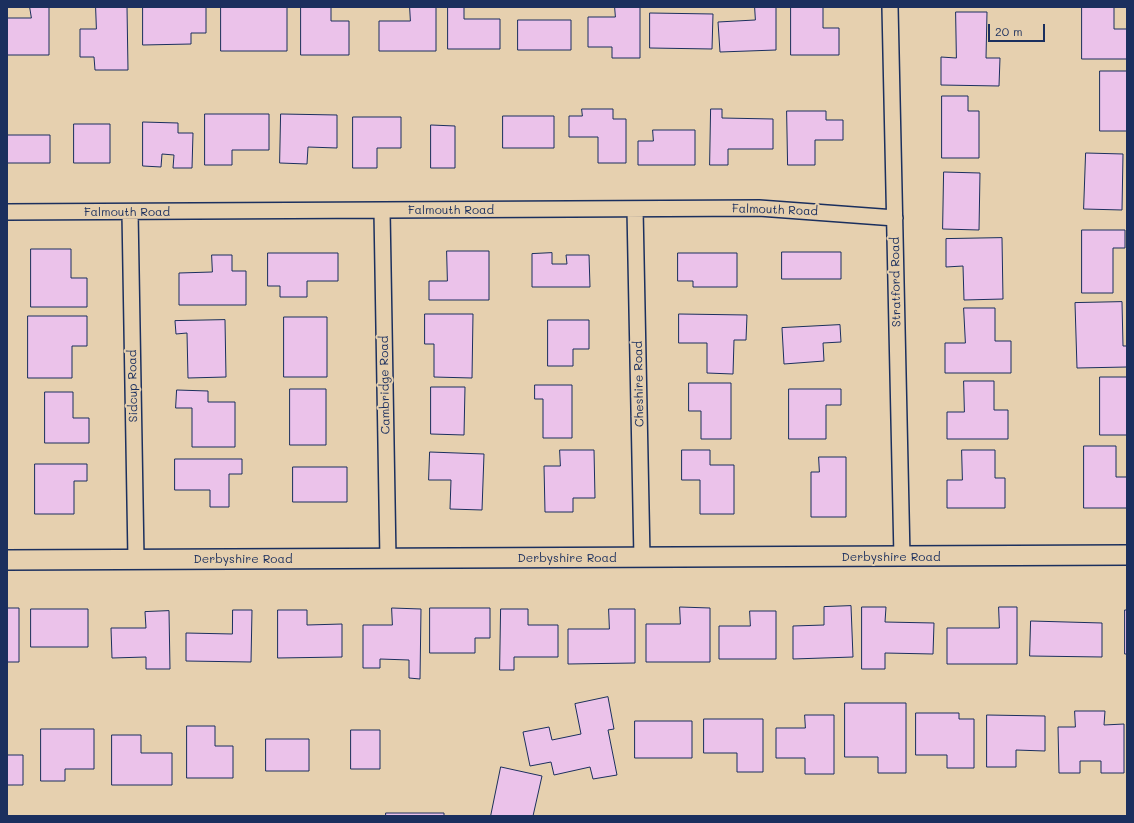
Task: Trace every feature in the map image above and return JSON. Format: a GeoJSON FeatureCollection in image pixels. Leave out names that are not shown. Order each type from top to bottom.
{"type":"FeatureCollection","features":[{"type":"Feature","properties":{"kind":"street","name":"Stratford Road"},"geometry":{"type":"LineString","coordinates":[[890,7],[902,557]]}},
{"type":"Feature","properties":{"kind":"street","name":"Falmouth Road"},"geometry":{"type":"LineString","coordinates":[[7,212],[759,208],[895,218]]}},
{"type":"Feature","properties":{"kind":"street","name":"Cheshire Road"},"geometry":{"type":"LineString","coordinates":[[636,209],[642,558]]}},
{"type":"Feature","properties":{"kind":"street","name":"Cambridge Road"},"geometry":{"type":"LineString","coordinates":[[382,211],[388,559]]}},
{"type":"Feature","properties":{"kind":"street","name":"Sidcup Road"},"geometry":{"type":"LineString","coordinates":[[130,212],[136,559]]}},
{"type":"Feature","properties":{"kind":"street","name":"Derbyshire Road"},"geometry":{"type":"LineString","coordinates":[[7,560],[1127,555]]}},
{"type":"Feature","properties":{"kind":"building"},"geometry":{"type":"Polygon","coordinates":[[[30,7],[49,7],[49,55],[7,55],[7,18],[31,18],[30,7]]]}},
{"type":"Feature","properties":{"kind":"building"},"geometry":{"type":"Polygon","coordinates":[[[96,7],[127,7],[128,70],[95,70],[94,57],[80,57],[80,29],[96,29],[96,7]]]}},
{"type":"Feature","properties":{"kind":"building"},"geometry":{"type":"Polygon","coordinates":[[[143,7],[206,7],[206,33],[191,33],[191,44],[143,45],[143,7]]]}},
{"type":"Feature","properties":{"kind":"building"},"geometry":{"type":"Polygon","coordinates":[[[221,7],[287,7],[287,51],[221,51],[221,7]]]}},
{"type":"Feature","properties":{"kind":"building"},"geometry":{"type":"Polygon","coordinates":[[[301,7],[331,7],[331,21],[349,21],[349,55],[301,55],[301,7]]]}},
{"type":"Feature","properties":{"kind":"building"},"geometry":{"type":"Polygon","coordinates":[[[410,7],[436,7],[436,51],[379,51],[379,21],[410,21],[410,7]]]}},
{"type":"Feature","properties":{"kind":"building"},"geometry":{"type":"Polygon","coordinates":[[[448,7],[464,7],[464,19],[500,19],[500,49],[448,49],[448,7]]]}},
{"type":"Feature","properties":{"kind":"building"},"geometry":{"type":"Polygon","coordinates":[[[615,7],[640,7],[640,58],[612,58],[612,47],[588,47],[588,17],[615,17],[615,7]]]}},
{"type":"Feature","properties":{"kind":"building"},"geometry":{"type":"Polygon","coordinates":[[[755,7],[776,7],[776,50],[720,52],[718,22],[755,20],[755,7]]]}},
{"type":"Feature","properties":{"kind":"building"},"geometry":{"type":"Polygon","coordinates":[[[791,7],[823,7],[823,28],[839,28],[839,55],[791,55],[791,7]]]}},
{"type":"Feature","properties":{"kind":"building"},"geometry":{"type":"Polygon","coordinates":[[[1082,7],[1114,7],[1114,29],[1127,29],[1127,59],[1082,59],[1082,7]]]}},
{"type":"Feature","properties":{"kind":"building"},"geometry":{"type":"Polygon","coordinates":[[[956,12],[987,12],[986,58],[1000,58],[999,86],[941,85],[941,57],[956,58],[956,12]]]}},
{"type":"Feature","properties":{"kind":"building"},"geometry":{"type":"Polygon","coordinates":[[[650,13],[713,14],[712,49],[650,48],[650,13]]]}},
{"type":"Feature","properties":{"kind":"building"},"geometry":{"type":"Polygon","coordinates":[[[518,20],[571,20],[571,50],[518,50],[518,20]]]}},
{"type":"Feature","properties":{"kind":"building"},"geometry":{"type":"Polygon","coordinates":[[[1100,71],[1127,71],[1127,131],[1100,131],[1100,71]]]}},
{"type":"Feature","properties":{"kind":"building"},"geometry":{"type":"Polygon","coordinates":[[[942,96],[968,96],[968,111],[979,111],[979,158],[942,158],[942,96]]]}},
{"type":"Feature","properties":{"kind":"building"},"geometry":{"type":"Polygon","coordinates":[[[582,109],[613,109],[613,119],[626,119],[626,163],[598,163],[598,137],[569,137],[569,116],[582,116],[582,109]]]}},
{"type":"Feature","properties":{"kind":"building"},"geometry":{"type":"Polygon","coordinates":[[[711,109],[722,109],[722,118],[773,119],[773,149],[728,149],[728,165],[710,165],[711,109]]]}},
{"type":"Feature","properties":{"kind":"building"},"geometry":{"type":"Polygon","coordinates":[[[787,111],[826,111],[826,120],[843,120],[843,140],[815,140],[815,165],[788,165],[787,111]]]}},
{"type":"Feature","properties":{"kind":"building"},"geometry":{"type":"Polygon","coordinates":[[[205,114],[269,114],[269,150],[232,150],[232,165],[205,165],[205,114]]]}},
{"type":"Feature","properties":{"kind":"building"},"geometry":{"type":"Polygon","coordinates":[[[281,114],[337,115],[337,148],[308,147],[307,164],[280,163],[281,114]]]}},
{"type":"Feature","properties":{"kind":"building"},"geometry":{"type":"Polygon","coordinates":[[[503,116],[554,116],[554,148],[503,148],[503,116]]]}},
{"type":"Feature","properties":{"kind":"building"},"geometry":{"type":"Polygon","coordinates":[[[353,117],[401,117],[401,148],[377,148],[377,168],[353,168],[353,117]]]}},
{"type":"Feature","properties":{"kind":"building"},"geometry":{"type":"Polygon","coordinates":[[[143,122],[178,123],[178,133],[193,133],[192,168],[173,168],[174,155],[162,154],[161,167],[143,166],[143,122]]]}},
{"type":"Feature","properties":{"kind":"building"},"geometry":{"type":"Polygon","coordinates":[[[74,124],[110,124],[110,163],[74,163],[74,124]]]}},
{"type":"Feature","properties":{"kind":"building"},"geometry":{"type":"Polygon","coordinates":[[[431,125],[455,126],[455,168],[431,168],[431,125]]]}},
{"type":"Feature","properties":{"kind":"building"},"geometry":{"type":"Polygon","coordinates":[[[653,130],[695,130],[695,165],[638,165],[638,141],[653,141],[653,130]]]}},
{"type":"Feature","properties":{"kind":"building"},"geometry":{"type":"Polygon","coordinates":[[[7,135],[50,135],[50,163],[7,163],[7,135]]]}},
{"type":"Feature","properties":{"kind":"building"},"geometry":{"type":"Polygon","coordinates":[[[1086,153],[1123,154],[1122,210],[1084,209],[1086,153]]]}},
{"type":"Feature","properties":{"kind":"building"},"geometry":{"type":"Polygon","coordinates":[[[944,172],[980,173],[979,230],[943,229],[944,172]]]}},
{"type":"Feature","properties":{"kind":"building"},"geometry":{"type":"Polygon","coordinates":[[[1082,230],[1125,230],[1125,248],[1113,248],[1113,293],[1082,293],[1082,230]]]}},
{"type":"Feature","properties":{"kind":"building"},"geometry":{"type":"Polygon","coordinates":[[[1002,238],[1003,299],[964,300],[963,266],[946,267],[946,239],[1002,238]]]}},
{"type":"Feature","properties":{"kind":"building"},"geometry":{"type":"Polygon","coordinates":[[[31,249],[71,249],[71,278],[87,278],[87,307],[31,307],[31,249]]]}},
{"type":"Feature","properties":{"kind":"building"},"geometry":{"type":"Polygon","coordinates":[[[447,251],[489,251],[489,300],[429,300],[429,281],[447,281],[447,251]]]}},
{"type":"Feature","properties":{"kind":"building"},"geometry":{"type":"Polygon","coordinates":[[[782,252],[841,252],[841,279],[782,279],[782,252]]]}},
{"type":"Feature","properties":{"kind":"building"},"geometry":{"type":"Polygon","coordinates":[[[268,253],[338,253],[338,281],[307,281],[307,297],[280,297],[280,286],[268,286],[268,253]]]}},
{"type":"Feature","properties":{"kind":"building"},"geometry":{"type":"Polygon","coordinates":[[[552,253],[552,264],[567,264],[566,255],[589,255],[590,287],[532,287],[532,254],[552,253]]]}},
{"type":"Feature","properties":{"kind":"building"},"geometry":{"type":"Polygon","coordinates":[[[678,253],[737,253],[737,287],[693,287],[693,281],[678,281],[678,253]]]}},
{"type":"Feature","properties":{"kind":"building"},"geometry":{"type":"Polygon","coordinates":[[[212,255],[232,255],[232,271],[246,271],[246,305],[179,305],[179,273],[212,272],[212,255]]]}},
{"type":"Feature","properties":{"kind":"building"},"geometry":{"type":"Polygon","coordinates":[[[1122,302],[1123,346],[1127,346],[1127,367],[1077,368],[1075,303],[1122,302]]]}},
{"type":"Feature","properties":{"kind":"building"},"geometry":{"type":"Polygon","coordinates":[[[964,308],[995,308],[995,341],[1011,341],[1011,373],[945,373],[945,343],[965,343],[964,308]]]}},
{"type":"Feature","properties":{"kind":"building"},"geometry":{"type":"Polygon","coordinates":[[[425,314],[473,314],[472,378],[434,377],[434,344],[425,344],[425,314]]]}},
{"type":"Feature","properties":{"kind":"building"},"geometry":{"type":"Polygon","coordinates":[[[679,314],[747,315],[746,340],[734,340],[733,374],[707,373],[707,343],[679,343],[679,314]]]}},
{"type":"Feature","properties":{"kind":"building"},"geometry":{"type":"Polygon","coordinates":[[[28,316],[87,316],[87,346],[72,346],[72,378],[28,378],[28,316]]]}},
{"type":"Feature","properties":{"kind":"building"},"geometry":{"type":"Polygon","coordinates":[[[284,317],[327,317],[327,377],[284,377],[284,317]]]}},
{"type":"Feature","properties":{"kind":"building"},"geometry":{"type":"Polygon","coordinates":[[[225,320],[226,377],[188,378],[187,333],[176,334],[175,321],[225,320]]]}},
{"type":"Feature","properties":{"kind":"building"},"geometry":{"type":"Polygon","coordinates":[[[548,320],[589,320],[589,349],[573,349],[573,366],[548,366],[548,320]]]}},
{"type":"Feature","properties":{"kind":"building"},"geometry":{"type":"Polygon","coordinates":[[[840,325],[841,342],[823,343],[824,361],[784,364],[782,328],[840,325]]]}},
{"type":"Feature","properties":{"kind":"building"},"geometry":{"type":"Polygon","coordinates":[[[1100,377],[1127,377],[1127,435],[1100,435],[1100,377]]]}},
{"type":"Feature","properties":{"kind":"building"},"geometry":{"type":"Polygon","coordinates":[[[964,381],[994,381],[994,410],[1008,410],[1008,439],[947,439],[947,412],[964,412],[964,381]]]}},
{"type":"Feature","properties":{"kind":"building"},"geometry":{"type":"Polygon","coordinates":[[[689,383],[731,383],[731,439],[701,439],[701,411],[689,411],[689,383]]]}},
{"type":"Feature","properties":{"kind":"building"},"geometry":{"type":"Polygon","coordinates":[[[535,385],[572,385],[572,438],[543,438],[543,399],[535,399],[535,385]]]}},
{"type":"Feature","properties":{"kind":"building"},"geometry":{"type":"Polygon","coordinates":[[[431,387],[465,387],[464,435],[431,434],[431,387]]]}},
{"type":"Feature","properties":{"kind":"building"},"geometry":{"type":"Polygon","coordinates":[[[290,389],[326,389],[326,445],[290,445],[290,389]]]}},
{"type":"Feature","properties":{"kind":"building"},"geometry":{"type":"Polygon","coordinates":[[[789,389],[841,389],[841,405],[826,405],[826,439],[789,439],[789,389]]]}},
{"type":"Feature","properties":{"kind":"building"},"geometry":{"type":"Polygon","coordinates":[[[177,390],[208,391],[208,402],[235,402],[235,447],[192,447],[192,408],[176,408],[177,390]]]}},
{"type":"Feature","properties":{"kind":"building"},"geometry":{"type":"Polygon","coordinates":[[[45,392],[73,392],[73,418],[89,418],[89,443],[45,443],[45,392]]]}},
{"type":"Feature","properties":{"kind":"building"},"geometry":{"type":"Polygon","coordinates":[[[1084,446],[1116,446],[1116,477],[1127,477],[1127,508],[1084,508],[1084,446]]]}},
{"type":"Feature","properties":{"kind":"building"},"geometry":{"type":"Polygon","coordinates":[[[560,450],[594,450],[595,498],[573,498],[573,512],[545,512],[544,466],[560,466],[560,450]]]}},
{"type":"Feature","properties":{"kind":"building"},"geometry":{"type":"Polygon","coordinates":[[[682,450],[710,450],[710,465],[734,465],[734,514],[700,514],[700,480],[682,480],[682,450]]]}},
{"type":"Feature","properties":{"kind":"building"},"geometry":{"type":"Polygon","coordinates":[[[962,450],[995,450],[995,478],[1005,478],[1005,508],[947,508],[947,480],[962,480],[962,450]]]}},
{"type":"Feature","properties":{"kind":"building"},"geometry":{"type":"Polygon","coordinates":[[[430,452],[484,454],[482,510],[450,509],[451,480],[429,480],[430,452]]]}},
{"type":"Feature","properties":{"kind":"building"},"geometry":{"type":"Polygon","coordinates":[[[819,457],[846,457],[846,517],[811,517],[811,472],[819,472],[819,457]]]}},
{"type":"Feature","properties":{"kind":"building"},"geometry":{"type":"Polygon","coordinates":[[[175,459],[242,459],[242,474],[229,474],[229,507],[210,507],[210,490],[175,490],[175,459]]]}},
{"type":"Feature","properties":{"kind":"building"},"geometry":{"type":"Polygon","coordinates":[[[35,464],[87,464],[87,481],[74,481],[74,514],[35,514],[35,464]]]}},
{"type":"Feature","properties":{"kind":"building"},"geometry":{"type":"Polygon","coordinates":[[[293,467],[347,467],[347,502],[293,502],[293,467]]]}},
{"type":"Feature","properties":{"kind":"building"},"geometry":{"type":"Polygon","coordinates":[[[851,606],[853,657],[793,659],[793,626],[824,625],[824,607],[851,606]]]}},
{"type":"Feature","properties":{"kind":"building"},"geometry":{"type":"Polygon","coordinates":[[[680,607],[710,608],[710,662],[646,662],[646,624],[680,624],[680,607]]]}},
{"type":"Feature","properties":{"kind":"building"},"geometry":{"type":"Polygon","coordinates":[[[862,607],[886,607],[885,622],[934,623],[933,654],[885,653],[885,669],[862,669],[862,607]]]}},
{"type":"Feature","properties":{"kind":"building"},"geometry":{"type":"Polygon","coordinates":[[[999,607],[1017,607],[1017,664],[947,664],[947,628],[999,628],[999,607]]]}},
{"type":"Feature","properties":{"kind":"building"},"geometry":{"type":"Polygon","coordinates":[[[7,608],[19,608],[19,662],[7,662],[7,608]]]}},
{"type":"Feature","properties":{"kind":"building"},"geometry":{"type":"Polygon","coordinates":[[[392,608],[421,609],[420,679],[409,678],[409,660],[380,659],[380,668],[363,668],[363,625],[392,625],[392,608]]]}},
{"type":"Feature","properties":{"kind":"building"},"geometry":{"type":"Polygon","coordinates":[[[430,608],[490,608],[490,638],[475,638],[475,653],[430,653],[430,608]]]}},
{"type":"Feature","properties":{"kind":"building"},"geometry":{"type":"Polygon","coordinates":[[[31,609],[88,609],[88,647],[31,647],[31,609]]]}},
{"type":"Feature","properties":{"kind":"building"},"geometry":{"type":"Polygon","coordinates":[[[501,609],[528,609],[528,625],[558,625],[558,657],[514,657],[514,670],[500,670],[501,609]]]}},
{"type":"Feature","properties":{"kind":"building"},"geometry":{"type":"Polygon","coordinates":[[[609,609],[635,609],[635,663],[568,664],[568,629],[609,629],[609,609]]]}},
{"type":"Feature","properties":{"kind":"building"},"geometry":{"type":"Polygon","coordinates":[[[233,610],[252,610],[251,662],[186,661],[186,633],[232,634],[233,610]]]}},
{"type":"Feature","properties":{"kind":"building"},"geometry":{"type":"Polygon","coordinates":[[[278,610],[307,610],[307,625],[342,624],[342,657],[278,658],[278,610]]]}},
{"type":"Feature","properties":{"kind":"building"},"geometry":{"type":"Polygon","coordinates":[[[1125,610],[1127,610],[1127,654],[1125,654],[1125,610]]]}},
{"type":"Feature","properties":{"kind":"building"},"geometry":{"type":"Polygon","coordinates":[[[169,611],[170,669],[146,669],[146,657],[112,658],[111,628],[146,628],[145,612],[169,611]]]}},
{"type":"Feature","properties":{"kind":"building"},"geometry":{"type":"Polygon","coordinates":[[[750,611],[776,611],[776,659],[719,659],[719,626],[750,626],[750,611]]]}},
{"type":"Feature","properties":{"kind":"building"},"geometry":{"type":"Polygon","coordinates":[[[1031,621],[1102,623],[1102,657],[1030,656],[1031,621]]]}},
{"type":"Feature","properties":{"kind":"building"},"geometry":{"type":"Polygon","coordinates":[[[608,697],[614,729],[608,730],[617,775],[593,779],[590,767],[554,775],[551,762],[530,766],[523,732],[549,727],[552,740],[581,734],[575,704],[608,697]]]}},
{"type":"Feature","properties":{"kind":"building"},"geometry":{"type":"Polygon","coordinates":[[[845,703],[906,703],[906,773],[878,773],[878,757],[845,757],[845,703]]]}},
{"type":"Feature","properties":{"kind":"building"},"geometry":{"type":"Polygon","coordinates":[[[1075,711],[1105,711],[1104,725],[1124,724],[1124,773],[1101,773],[1101,761],[1080,761],[1080,773],[1059,773],[1058,727],[1075,727],[1075,711]]]}},
{"type":"Feature","properties":{"kind":"building"},"geometry":{"type":"Polygon","coordinates":[[[916,713],[959,713],[959,719],[974,719],[974,768],[947,768],[947,755],[916,755],[916,713]]]}},
{"type":"Feature","properties":{"kind":"building"},"geometry":{"type":"Polygon","coordinates":[[[805,715],[834,715],[834,774],[805,774],[805,758],[776,758],[776,728],[805,728],[805,715]]]}},
{"type":"Feature","properties":{"kind":"building"},"geometry":{"type":"Polygon","coordinates":[[[987,715],[1045,716],[1045,751],[1016,750],[1016,767],[987,767],[987,715]]]}},
{"type":"Feature","properties":{"kind":"building"},"geometry":{"type":"Polygon","coordinates":[[[704,719],[763,719],[763,772],[737,772],[737,753],[704,753],[704,719]]]}},
{"type":"Feature","properties":{"kind":"building"},"geometry":{"type":"Polygon","coordinates":[[[635,721],[692,721],[692,758],[635,758],[635,721]]]}},
{"type":"Feature","properties":{"kind":"building"},"geometry":{"type":"Polygon","coordinates":[[[187,726],[215,726],[215,746],[233,746],[233,778],[187,778],[187,726]]]}},
{"type":"Feature","properties":{"kind":"building"},"geometry":{"type":"Polygon","coordinates":[[[41,729],[94,729],[94,769],[65,769],[65,781],[41,781],[41,729]]]}},
{"type":"Feature","properties":{"kind":"building"},"geometry":{"type":"Polygon","coordinates":[[[351,730],[380,730],[380,769],[351,769],[351,730]]]}},
{"type":"Feature","properties":{"kind":"building"},"geometry":{"type":"Polygon","coordinates":[[[112,735],[141,735],[141,753],[172,753],[172,785],[112,785],[112,735]]]}},
{"type":"Feature","properties":{"kind":"building"},"geometry":{"type":"Polygon","coordinates":[[[266,739],[309,739],[309,771],[266,771],[266,739]]]}},
{"type":"Feature","properties":{"kind":"building"},"geometry":{"type":"Polygon","coordinates":[[[7,755],[23,755],[23,785],[7,785],[7,755]]]}},
{"type":"Feature","properties":{"kind":"building"},"geometry":{"type":"Polygon","coordinates":[[[501,767],[542,776],[533,816],[491,816],[501,767]]]}},
{"type":"Feature","properties":{"kind":"building"},"geometry":{"type":"Polygon","coordinates":[[[386,813],[444,813],[444,816],[386,816],[386,813]]]}}]}
